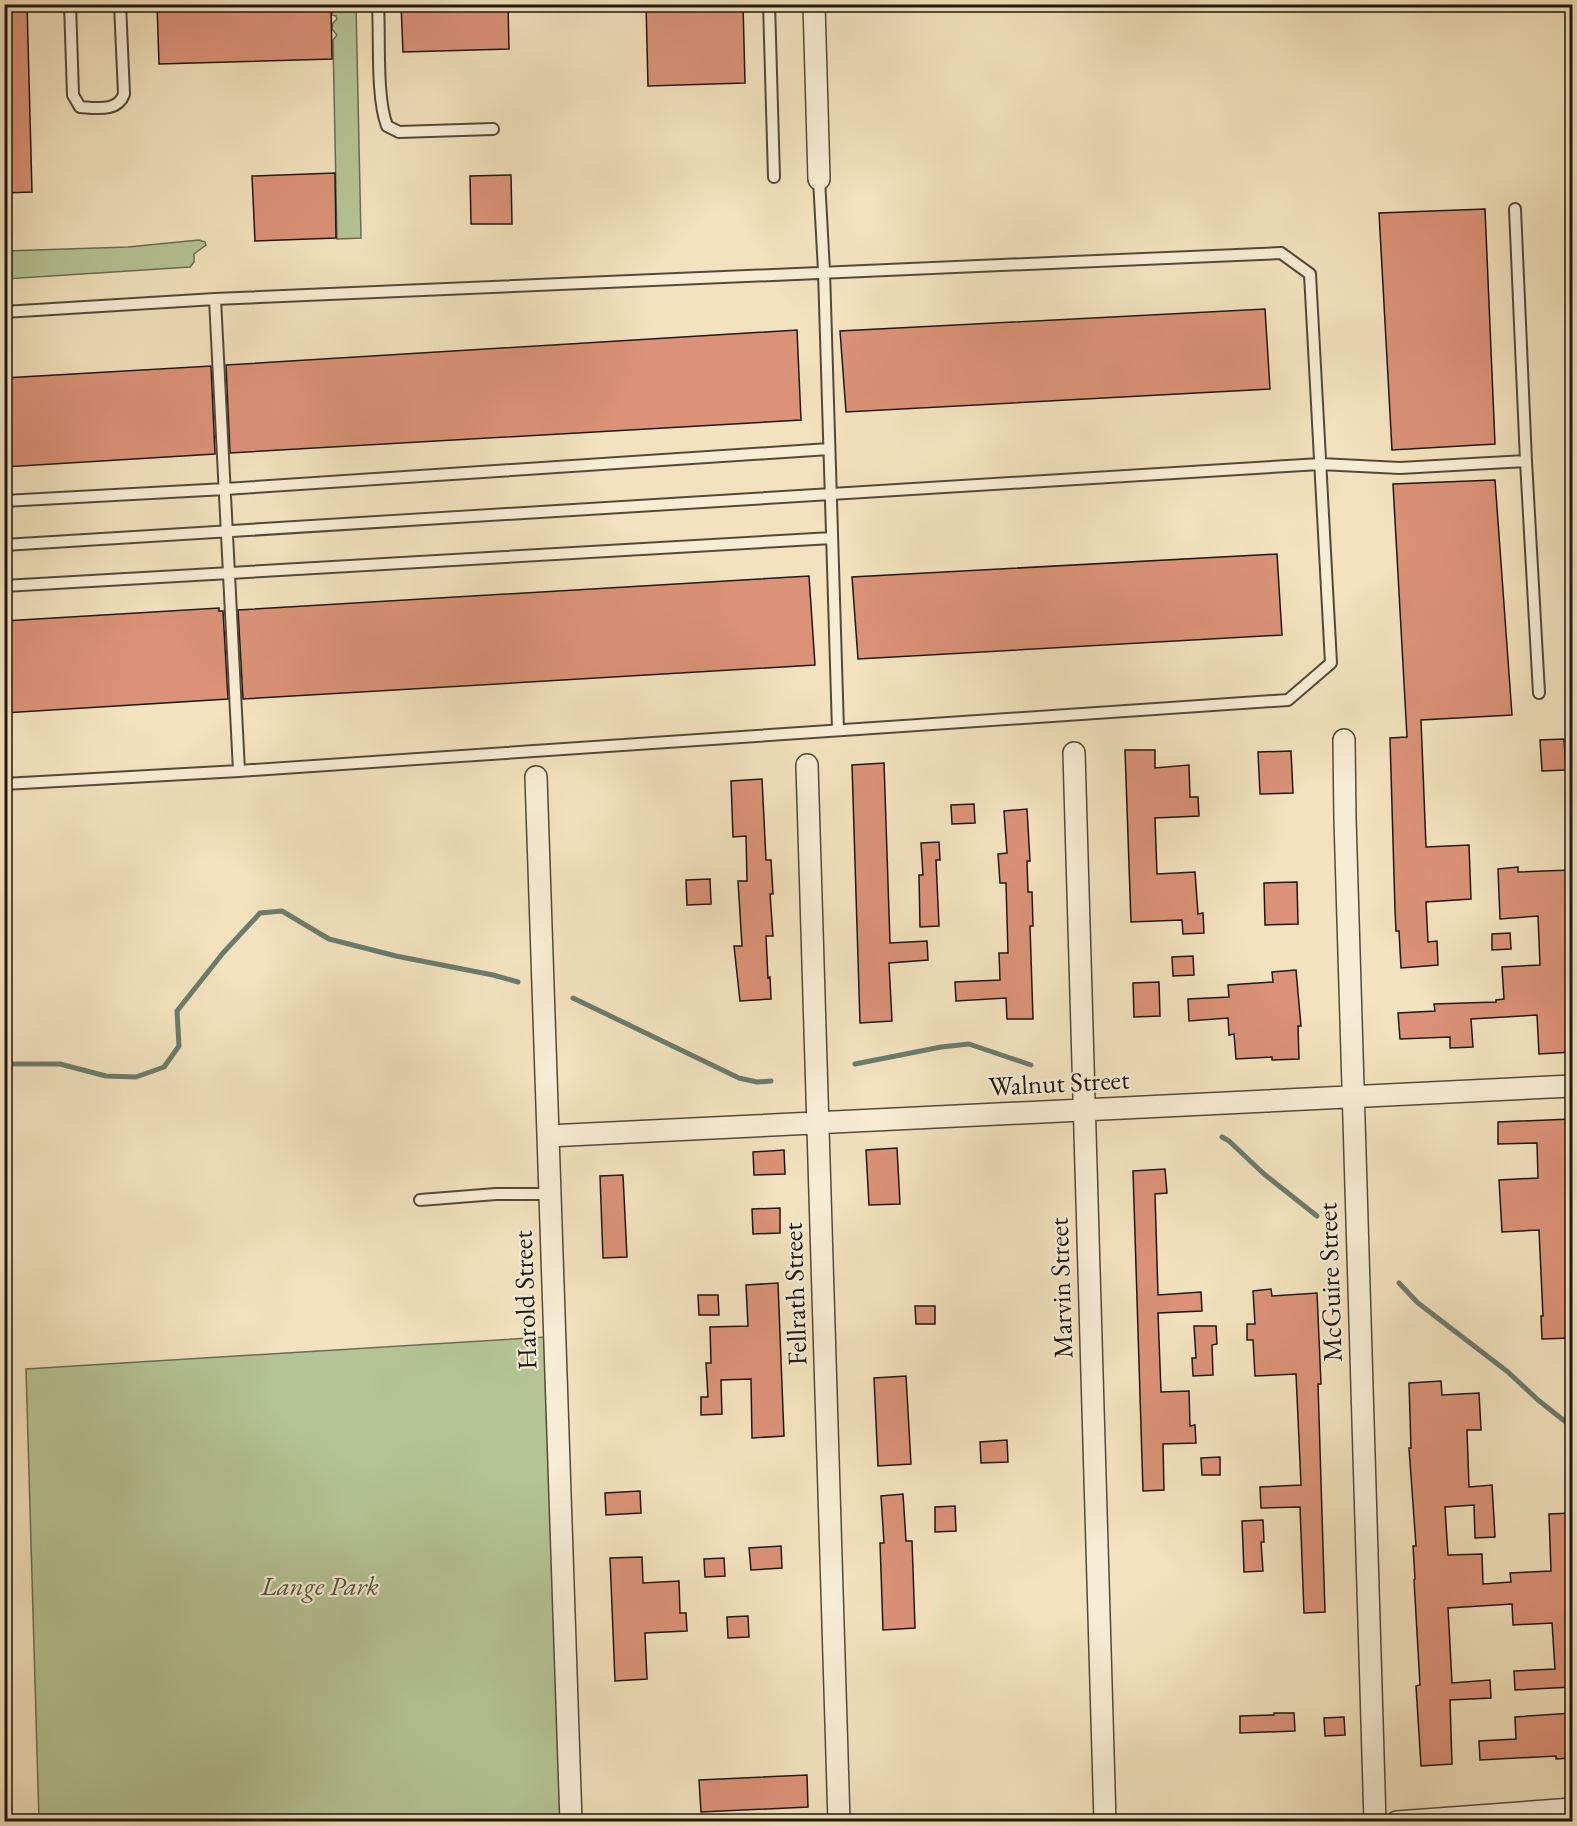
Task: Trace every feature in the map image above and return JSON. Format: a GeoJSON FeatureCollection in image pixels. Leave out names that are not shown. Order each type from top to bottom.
{"type":"FeatureCollection","features":[{"type":"Feature","properties":{"kind":"street"},"geometry":{"type":"LineString","coordinates":[[814,4],[819,179]]}},
{"type":"Feature","properties":{"kind":"street","name":"McGuire Street"},"geometry":{"type":"LineString","coordinates":[[1344,740],[1375,1821]]}},
{"type":"Feature","properties":{"kind":"street","name":"Marvin Street"},"geometry":{"type":"LineString","coordinates":[[1074,753],[1106,1821]]}},
{"type":"Feature","properties":{"kind":"street","name":"Fellrath Street"},"geometry":{"type":"LineString","coordinates":[[807,765],[839,1821]]}},
{"type":"Feature","properties":{"kind":"street","name":"Harold Street"},"geometry":{"type":"LineString","coordinates":[[536,777],[571,1821]]}},
{"type":"Feature","properties":{"kind":"street","name":"Walnut Street"},"geometry":{"type":"LineString","coordinates":[[548,1136],[1572,1086]]}},
{"type":"Feature","properties":{"kind":"street"},"geometry":{"type":"LineString","coordinates":[[1397,1821],[1572,1809]]}},
{"type":"Feature","properties":{"kind":"lane"},"geometry":{"type":"LineString","coordinates":[[70,4],[73,95],[80,107],[97,108],[115,107],[122,101],[124,94],[120,4]]}},
{"type":"Feature","properties":{"kind":"lane"},"geometry":{"type":"LineString","coordinates":[[378,4],[381,91],[387,126],[399,132],[493,129]]}},
{"type":"Feature","properties":{"kind":"lane"},"geometry":{"type":"LineString","coordinates":[[770,4],[774,177]]}},
{"type":"Feature","properties":{"kind":"lane"},"geometry":{"type":"LineString","coordinates":[[819,179],[824,271],[838,730]]}},
{"type":"Feature","properties":{"kind":"lane"},"geometry":{"type":"LineString","coordinates":[[1515,209],[1539,693]]}},
{"type":"Feature","properties":{"kind":"lane"},"geometry":{"type":"LineString","coordinates":[[4,312],[215,299],[1281,253],[1310,274],[1331,663],[1288,700],[239,771],[4,784]]}},
{"type":"Feature","properties":{"kind":"lane"},"geometry":{"type":"LineString","coordinates":[[215,299],[239,771]]}},
{"type":"Feature","properties":{"kind":"lane"},"geometry":{"type":"LineString","coordinates":[[4,501],[225,489],[829,449]]}},
{"type":"Feature","properties":{"kind":"lane"},"geometry":{"type":"LineString","coordinates":[[4,545],[1320,464],[1400,468],[1526,461]]}},
{"type":"Feature","properties":{"kind":"lane"},"geometry":{"type":"LineString","coordinates":[[4,586],[832,538]]}},
{"type":"Feature","properties":{"kind":"lane"},"geometry":{"type":"LineString","coordinates":[[420,1200],[496,1194],[550,1194]]}},
{"type":"Feature","properties":{"kind":"green space"},"geometry":{"type":"Polygon","coordinates":[[[332,5],[356,5],[361,238],[337,239],[333,40],[337,35],[332,29],[337,19],[332,15],[332,5]]]}},
{"type":"Feature","properties":{"kind":"green space"},"geometry":{"type":"Polygon","coordinates":[[[199,240],[205,242],[206,245],[194,254],[194,262],[190,267],[5,279],[5,251],[128,247],[199,240]]]}},
{"type":"Feature","properties":{"kind":"green space","name":"Lange Park"},"geometry":{"type":"Polygon","coordinates":[[[546,1337],[564,1821],[39,1821],[26,1369],[546,1337]]]}},
{"type":"Feature","properties":{"kind":"building"},"geometry":{"type":"Polygon","coordinates":[[[4,4],[27,4],[32,192],[4,193],[4,4]]]}},
{"type":"Feature","properties":{"kind":"building"},"geometry":{"type":"Polygon","coordinates":[[[157,4],[331,4],[332,59],[159,64],[157,4]]]}},
{"type":"Feature","properties":{"kind":"building"},"geometry":{"type":"Polygon","coordinates":[[[401,4],[508,4],[509,49],[403,52],[401,4]]]}},
{"type":"Feature","properties":{"kind":"building"},"geometry":{"type":"Polygon","coordinates":[[[646,4],[743,4],[745,83],[648,86],[646,4]]]}},
{"type":"Feature","properties":{"kind":"building"},"geometry":{"type":"Polygon","coordinates":[[[335,173],[336,238],[255,241],[252,176],[335,173]]]}},
{"type":"Feature","properties":{"kind":"building"},"geometry":{"type":"Polygon","coordinates":[[[511,175],[512,224],[471,224],[470,176],[511,175]]]}},
{"type":"Feature","properties":{"kind":"building"},"geometry":{"type":"Polygon","coordinates":[[[1485,209],[1495,444],[1392,450],[1379,213],[1485,209]]]}},
{"type":"Feature","properties":{"kind":"building"},"geometry":{"type":"Polygon","coordinates":[[[1265,309],[1270,389],[846,412],[840,331],[1265,309]]]}},
{"type":"Feature","properties":{"kind":"building"},"geometry":{"type":"Polygon","coordinates":[[[797,330],[801,420],[230,453],[226,365],[797,330]]]}},
{"type":"Feature","properties":{"kind":"building"},"geometry":{"type":"Polygon","coordinates":[[[211,366],[215,454],[4,467],[4,378],[211,366]]]}},
{"type":"Feature","properties":{"kind":"building"},"geometry":{"type":"Polygon","coordinates":[[[1495,480],[1512,715],[1421,720],[1426,847],[1469,845],[1471,899],[1426,902],[1428,942],[1437,941],[1438,965],[1401,968],[1399,931],[1396,931],[1390,738],[1407,737],[1393,484],[1495,480]]]}},
{"type":"Feature","properties":{"kind":"building"},"geometry":{"type":"Polygon","coordinates":[[[1277,554],[1282,635],[858,659],[852,577],[1277,554]]]}},
{"type":"Feature","properties":{"kind":"building"},"geometry":{"type":"Polygon","coordinates":[[[809,576],[815,665],[243,699],[238,610],[809,576]]]}},
{"type":"Feature","properties":{"kind":"building"},"geometry":{"type":"Polygon","coordinates":[[[219,608],[219,611],[223,611],[228,699],[4,713],[4,621],[219,608]]]}},
{"type":"Feature","properties":{"kind":"building"},"geometry":{"type":"Polygon","coordinates":[[[1564,739],[1566,770],[1542,771],[1540,740],[1564,739]]]}},
{"type":"Feature","properties":{"kind":"building"},"geometry":{"type":"Polygon","coordinates":[[[1125,750],[1155,750],[1155,768],[1189,765],[1190,797],[1198,797],[1199,816],[1155,818],[1157,874],[1195,872],[1198,914],[1203,913],[1204,933],[1183,934],[1182,920],[1131,922],[1125,750]]]}},
{"type":"Feature","properties":{"kind":"building"},"geometry":{"type":"Polygon","coordinates":[[[1291,751],[1293,793],[1260,794],[1258,752],[1291,751]]]}},
{"type":"Feature","properties":{"kind":"building"},"geometry":{"type":"Polygon","coordinates":[[[884,763],[890,943],[927,941],[928,960],[889,963],[892,1021],[860,1023],[852,765],[884,763]]]}},
{"type":"Feature","properties":{"kind":"building"},"geometry":{"type":"Polygon","coordinates":[[[762,779],[766,860],[771,860],[773,894],[770,894],[773,936],[766,936],[771,999],[740,1001],[734,946],[742,946],[738,881],[747,881],[746,836],[733,837],[731,781],[762,779]]]}},
{"type":"Feature","properties":{"kind":"building"},"geometry":{"type":"Polygon","coordinates":[[[974,804],[975,823],[952,824],[951,805],[974,804]]]}},
{"type":"Feature","properties":{"kind":"building"},"geometry":{"type":"Polygon","coordinates":[[[1027,809],[1030,861],[1027,861],[1028,892],[1032,892],[1033,926],[1030,926],[1033,1019],[1007,1019],[1006,998],[956,1001],[955,982],[1000,980],[999,953],[1008,953],[1006,883],[1000,883],[998,854],[1007,853],[1004,811],[1027,809]]]}},
{"type":"Feature","properties":{"kind":"building"},"geometry":{"type":"Polygon","coordinates":[[[939,842],[940,860],[936,860],[939,926],[920,927],[919,875],[923,875],[921,843],[939,842]]]}},
{"type":"Feature","properties":{"kind":"building"},"geometry":{"type":"Polygon","coordinates":[[[1518,867],[1518,872],[1570,870],[1572,1052],[1539,1054],[1537,1015],[1471,1019],[1473,1047],[1450,1048],[1450,1037],[1400,1039],[1398,1013],[1435,1011],[1434,1004],[1496,1002],[1496,1000],[1504,999],[1502,967],[1540,965],[1538,916],[1500,919],[1498,869],[1518,867]]]}},
{"type":"Feature","properties":{"kind":"building"},"geometry":{"type":"Polygon","coordinates":[[[710,879],[711,904],[687,905],[686,880],[710,879]]]}},
{"type":"Feature","properties":{"kind":"building"},"geometry":{"type":"Polygon","coordinates":[[[1297,882],[1298,924],[1265,925],[1264,883],[1297,882]]]}},
{"type":"Feature","properties":{"kind":"building"},"geometry":{"type":"Polygon","coordinates":[[[1510,933],[1511,949],[1492,950],[1492,934],[1510,933]]]}},
{"type":"Feature","properties":{"kind":"building"},"geometry":{"type":"Polygon","coordinates":[[[1193,956],[1194,975],[1173,976],[1172,957],[1193,956]]]}},
{"type":"Feature","properties":{"kind":"building"},"geometry":{"type":"Polygon","coordinates":[[[1296,970],[1301,1026],[1298,1026],[1299,1059],[1272,1060],[1272,1057],[1236,1059],[1234,1034],[1229,1035],[1228,1018],[1189,1021],[1188,999],[1229,997],[1228,985],[1273,982],[1272,972],[1296,970]]]}},
{"type":"Feature","properties":{"kind":"building"},"geometry":{"type":"Polygon","coordinates":[[[1159,982],[1160,1016],[1134,1017],[1133,983],[1159,982]]]}},
{"type":"Feature","properties":{"kind":"building"},"geometry":{"type":"Polygon","coordinates":[[[1571,1119],[1571,1174],[1567,1174],[1569,1216],[1572,1216],[1572,1338],[1542,1339],[1539,1230],[1502,1232],[1499,1180],[1538,1178],[1537,1143],[1498,1144],[1498,1122],[1571,1119]]]}},
{"type":"Feature","properties":{"kind":"building"},"geometry":{"type":"Polygon","coordinates":[[[897,1148],[900,1204],[869,1205],[866,1150],[897,1148]]]}},
{"type":"Feature","properties":{"kind":"building"},"geometry":{"type":"Polygon","coordinates":[[[784,1150],[785,1174],[754,1175],[753,1152],[784,1150]]]}},
{"type":"Feature","properties":{"kind":"building"},"geometry":{"type":"Polygon","coordinates":[[[1165,1169],[1167,1193],[1155,1194],[1158,1295],[1201,1292],[1202,1311],[1158,1313],[1161,1392],[1189,1391],[1190,1426],[1195,1425],[1196,1443],[1163,1444],[1164,1490],[1143,1491],[1133,1171],[1165,1169]]]}},
{"type":"Feature","properties":{"kind":"building"},"geometry":{"type":"Polygon","coordinates":[[[623,1175],[627,1257],[603,1258],[600,1176],[623,1175]]]}},
{"type":"Feature","properties":{"kind":"building"},"geometry":{"type":"Polygon","coordinates":[[[780,1208],[780,1233],[753,1234],[752,1209],[780,1208]]]}},
{"type":"Feature","properties":{"kind":"building"},"geometry":{"type":"Polygon","coordinates":[[[778,1283],[784,1436],[752,1438],[751,1379],[721,1380],[722,1414],[701,1415],[701,1397],[708,1397],[706,1363],[711,1363],[710,1327],[748,1326],[746,1285],[778,1283]]]}},
{"type":"Feature","properties":{"kind":"building"},"geometry":{"type":"Polygon","coordinates":[[[1271,1289],[1272,1296],[1317,1293],[1325,1612],[1304,1613],[1300,1507],[1261,1508],[1260,1487],[1301,1485],[1296,1374],[1255,1376],[1253,1340],[1247,1340],[1247,1324],[1255,1324],[1253,1291],[1271,1289]]]}},
{"type":"Feature","properties":{"kind":"building"},"geometry":{"type":"Polygon","coordinates":[[[698,1295],[718,1295],[719,1315],[699,1315],[698,1295]]]}},
{"type":"Feature","properties":{"kind":"building"},"geometry":{"type":"Polygon","coordinates":[[[915,1306],[935,1306],[935,1324],[916,1324],[915,1306]]]}},
{"type":"Feature","properties":{"kind":"building"},"geometry":{"type":"Polygon","coordinates":[[[1194,1326],[1216,1326],[1217,1344],[1212,1345],[1213,1375],[1193,1376],[1192,1358],[1196,1358],[1194,1326]]]}},
{"type":"Feature","properties":{"kind":"building"},"geometry":{"type":"Polygon","coordinates":[[[906,1376],[911,1464],[878,1466],[874,1378],[906,1376]]]}},
{"type":"Feature","properties":{"kind":"building"},"geometry":{"type":"Polygon","coordinates":[[[1441,1381],[1442,1395],[1479,1393],[1481,1430],[1467,1430],[1469,1487],[1492,1485],[1495,1537],[1475,1538],[1474,1505],[1445,1507],[1448,1555],[1482,1554],[1483,1584],[1511,1582],[1510,1573],[1551,1571],[1549,1514],[1572,1513],[1572,1687],[1515,1690],[1514,1671],[1555,1669],[1552,1623],[1513,1625],[1512,1604],[1448,1608],[1452,1683],[1490,1680],[1491,1698],[1450,1700],[1452,1764],[1421,1766],[1416,1686],[1420,1685],[1413,1546],[1416,1546],[1409,1448],[1411,1448],[1409,1383],[1441,1381]]]}},
{"type":"Feature","properties":{"kind":"building"},"geometry":{"type":"Polygon","coordinates":[[[1007,1440],[1008,1462],[981,1463],[980,1442],[1007,1440]]]}},
{"type":"Feature","properties":{"kind":"building"},"geometry":{"type":"Polygon","coordinates":[[[1220,1457],[1220,1475],[1202,1475],[1201,1458],[1220,1457]]]}},
{"type":"Feature","properties":{"kind":"building"},"geometry":{"type":"Polygon","coordinates":[[[640,1491],[641,1513],[606,1515],[605,1493],[640,1491]]]}},
{"type":"Feature","properties":{"kind":"building"},"geometry":{"type":"Polygon","coordinates":[[[903,1494],[906,1541],[912,1541],[915,1628],[883,1630],[880,1543],[884,1543],[881,1496],[903,1494]]]}},
{"type":"Feature","properties":{"kind":"building"},"geometry":{"type":"Polygon","coordinates":[[[955,1506],[956,1531],[935,1532],[935,1507],[955,1506]]]}},
{"type":"Feature","properties":{"kind":"building"},"geometry":{"type":"Polygon","coordinates":[[[1263,1520],[1264,1542],[1261,1542],[1263,1571],[1244,1572],[1242,1521],[1263,1520]]]}},
{"type":"Feature","properties":{"kind":"building"},"geometry":{"type":"Polygon","coordinates":[[[781,1546],[782,1568],[751,1570],[749,1548],[781,1546]]]}},
{"type":"Feature","properties":{"kind":"building"},"geometry":{"type":"Polygon","coordinates":[[[642,1557],[643,1583],[679,1581],[680,1613],[686,1613],[687,1631],[645,1633],[647,1679],[615,1681],[610,1558],[642,1557]]]}},
{"type":"Feature","properties":{"kind":"building"},"geometry":{"type":"Polygon","coordinates":[[[724,1558],[725,1576],[705,1577],[704,1559],[724,1558]]]}},
{"type":"Feature","properties":{"kind":"building"},"geometry":{"type":"Polygon","coordinates":[[[748,1616],[749,1637],[728,1638],[727,1617],[748,1616]]]}},
{"type":"Feature","properties":{"kind":"building"},"geometry":{"type":"Polygon","coordinates":[[[1274,1713],[1294,1713],[1295,1731],[1240,1733],[1240,1716],[1274,1715],[1274,1713]]]}},
{"type":"Feature","properties":{"kind":"building"},"geometry":{"type":"Polygon","coordinates":[[[1572,1713],[1572,1758],[1556,1759],[1556,1756],[1480,1760],[1479,1741],[1516,1739],[1515,1717],[1572,1713]]]}},
{"type":"Feature","properties":{"kind":"building"},"geometry":{"type":"Polygon","coordinates":[[[1344,1717],[1345,1735],[1325,1736],[1324,1718],[1344,1717]]]}},
{"type":"Feature","properties":{"kind":"building"},"geometry":{"type":"Polygon","coordinates":[[[807,1775],[808,1807],[701,1812],[699,1780],[807,1775]]]}},
{"type":"Feature","properties":{"kind":"waterway"},"geometry":{"type":"LineString","coordinates":[[4,1064],[60,1064],[106,1076],[136,1077],[164,1067],[179,1046],[177,1011],[223,953],[260,913],[282,911],[329,939],[518,982]]}},
{"type":"Feature","properties":{"kind":"waterway"},"geometry":{"type":"LineString","coordinates":[[573,998],[739,1078],[757,1082],[771,1081]]}},
{"type":"Feature","properties":{"kind":"waterway"},"geometry":{"type":"LineString","coordinates":[[855,1064],[941,1047],[969,1044],[1031,1065]]}},
{"type":"Feature","properties":{"kind":"waterway"},"geometry":{"type":"LineString","coordinates":[[1222,1137],[1317,1216]]}},
{"type":"Feature","properties":{"kind":"waterway"},"geometry":{"type":"LineString","coordinates":[[1399,1283],[1418,1303],[1508,1372],[1572,1427]]}}]}
